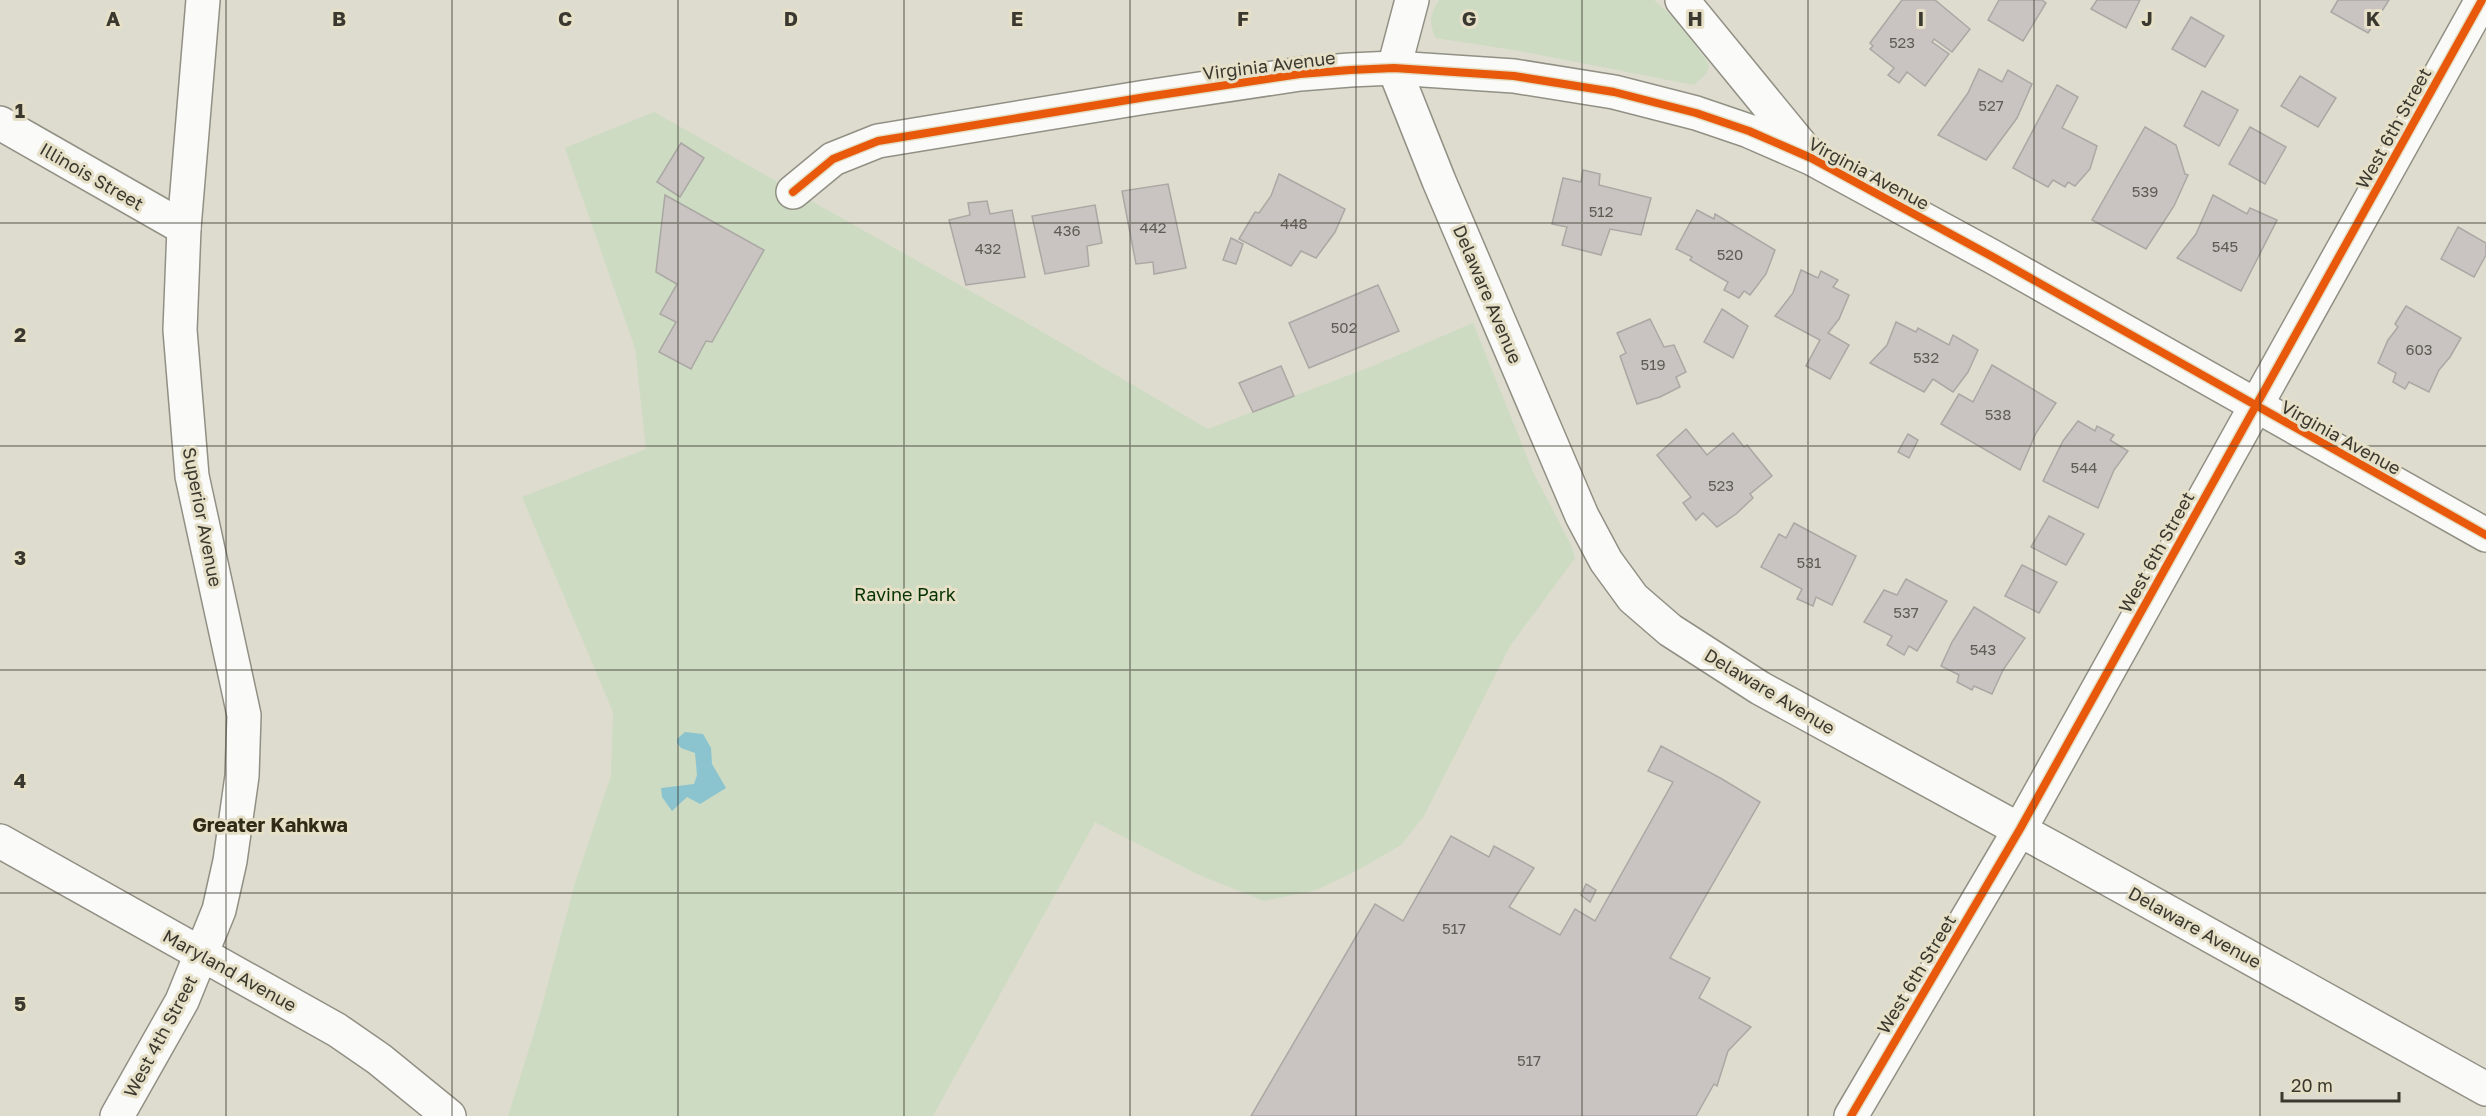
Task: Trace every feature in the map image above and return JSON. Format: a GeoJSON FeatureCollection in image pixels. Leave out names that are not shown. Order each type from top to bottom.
{"type":"FeatureCollection","features":[{"type":"Feature","properties":{"kind":"street","name":"Superior Avenue"},"geometry":{"type":"LineString","coordinates":[[202,954],[219,910],[230,861],[242,776],[244,715],[192,476],[180,330],[184,228],[203,0]]}},
{"type":"Feature","properties":{"kind":"street"},"geometry":{"type":"LineString","coordinates":[[1394,68],[1412,0]]}},
{"type":"Feature","properties":{"kind":"street"},"geometry":{"type":"LineString","coordinates":[[1682,0],[1811,158]]}},
{"type":"Feature","properties":{"kind":"street","name":"West 6th Street"},"geometry":{"type":"LineString","coordinates":[[1851,1116],[2019,829],[2482,0]]}},
{"type":"Feature","properties":{"kind":"street","name":"Virginia Avenue"},"geometry":{"type":"LineString","coordinates":[[793,192],[833,159],[878,141],[1300,74],[1394,68],[1514,75],[1614,92],[1696,113],[1749,131],[1811,158],[1993,257],[2486,536]]}},
{"type":"Feature","properties":{"kind":"street","name":"Delaware Avenue"},"geometry":{"type":"LineString","coordinates":[[1394,68],[1582,516],[1606,561],[1633,598],[1670,630],[1760,688],[2019,829],[2486,1089]]}},
{"type":"Feature","properties":{"kind":"street","name":"Illinois Street"},"geometry":{"type":"LineString","coordinates":[[0,123],[184,228]]}},
{"type":"Feature","properties":{"kind":"street","name":"Maryland Avenue"},"geometry":{"type":"LineString","coordinates":[[0,841],[337,1030],[379,1059],[449,1116]]}},
{"type":"Feature","properties":{"kind":"street","name":"West 4th Street"},"geometry":{"type":"LineString","coordinates":[[117,1116],[182,1001],[202,954]]}},
{"type":"Feature","properties":{"kind":"green space"},"geometry":{"type":"Polygon","coordinates":[[[1439,0],[1654,0],[1677,21],[1709,64],[1707,73],[1694,85],[1520,51],[1436,38],[1431,19],[1439,0]]]}},
{"type":"Feature","properties":{"kind":"green space","name":"Ravine Park"},"geometry":{"type":"Polygon","coordinates":[[[654,112],[1027,323],[1208,429],[1373,366],[1473,323],[1533,472],[1571,545],[1575,558],[1510,646],[1424,816],[1401,845],[1356,871],[1316,890],[1264,901],[1197,874],[1095,822],[933,1116],[508,1116],[539,1017],[575,883],[611,776],[613,712],[522,497],[646,449],[635,348],[565,148],[654,112]]]}},
{"type":"Feature","properties":{"kind":"water"},"geometry":{"type":"Polygon","coordinates":[[[685,732],[703,734],[711,748],[712,764],[726,788],[700,804],[687,797],[672,811],[662,797],[661,788],[694,784],[697,775],[695,753],[681,748],[677,743],[677,739],[685,732]]]}},
{"type":"Feature","properties":{"kind":"building"},"geometry":{"type":"Polygon","coordinates":[[[1902,0],[1935,0],[1970,29],[1952,52],[1934,39],[1932,42],[1949,54],[1925,86],[1907,72],[1899,83],[1888,75],[1894,68],[1870,49],[1873,46],[1870,43],[1902,0]]]}},
{"type":"Feature","properties":{"kind":"building"},"geometry":{"type":"Polygon","coordinates":[[[1999,0],[2042,0],[2046,3],[2023,41],[1988,20],[1999,0]]]}},
{"type":"Feature","properties":{"kind":"building"},"geometry":{"type":"Polygon","coordinates":[[[2097,0],[2140,0],[2126,28],[2091,9],[2097,0]]]}},
{"type":"Feature","properties":{"kind":"building"},"geometry":{"type":"Polygon","coordinates":[[[2338,0],[2389,0],[2368,33],[2331,12],[2338,0]]]}},
{"type":"Feature","properties":{"kind":"building"},"geometry":{"type":"Polygon","coordinates":[[[2191,17],[2224,36],[2205,67],[2172,49],[2191,17]]]}},
{"type":"Feature","properties":{"kind":"building"},"geometry":{"type":"Polygon","coordinates":[[[1979,69],[2002,82],[2008,70],[2032,84],[2017,118],[1986,160],[1938,135],[1968,93],[1979,69]]]}},
{"type":"Feature","properties":{"kind":"building"},"geometry":{"type":"Polygon","coordinates":[[[2300,76],[2336,98],[2318,127],[2281,106],[2300,76]]]}},
{"type":"Feature","properties":{"kind":"building"},"geometry":{"type":"Polygon","coordinates":[[[2057,85],[2078,97],[2062,128],[2097,146],[2090,169],[2075,186],[2068,182],[2065,187],[2053,180],[2048,187],[2013,168],[2057,85]]]}},
{"type":"Feature","properties":{"kind":"building"},"geometry":{"type":"Polygon","coordinates":[[[2202,91],[2238,110],[2219,146],[2184,126],[2202,91]]]}},
{"type":"Feature","properties":{"kind":"building"},"geometry":{"type":"Polygon","coordinates":[[[2145,127],[2176,145],[2185,174],[2188,175],[2174,206],[2146,249],[2092,220],[2145,127]]]}},
{"type":"Feature","properties":{"kind":"building"},"geometry":{"type":"Polygon","coordinates":[[[2250,127],[2286,147],[2265,184],[2229,164],[2250,127]]]}},
{"type":"Feature","properties":{"kind":"building"},"geometry":{"type":"Polygon","coordinates":[[[681,143],[704,158],[680,197],[657,182],[681,143]]]}},
{"type":"Feature","properties":{"kind":"building"},"geometry":{"type":"Polygon","coordinates":[[[1583,170],[1600,174],[1599,185],[1651,198],[1641,235],[1610,229],[1601,255],[1562,245],[1567,227],[1552,224],[1563,178],[1581,182],[1583,170]]]}},
{"type":"Feature","properties":{"kind":"building"},"geometry":{"type":"Polygon","coordinates":[[[1279,174],[1345,209],[1335,232],[1316,258],[1301,251],[1291,266],[1239,239],[1255,212],[1259,213],[1271,196],[1279,174]]]}},
{"type":"Feature","properties":{"kind":"building"},"geometry":{"type":"Polygon","coordinates":[[[1168,184],[1186,268],[1154,274],[1153,262],[1136,264],[1122,191],[1168,184]]]}},
{"type":"Feature","properties":{"kind":"building"},"geometry":{"type":"Polygon","coordinates":[[[665,195],[764,250],[712,342],[706,341],[691,369],[659,352],[676,322],[660,314],[677,284],[656,272],[665,195]]]}},
{"type":"Feature","properties":{"kind":"building"},"geometry":{"type":"Polygon","coordinates":[[[2213,195],[2247,214],[2250,208],[2277,220],[2241,291],[2177,258],[2196,234],[2213,195]]]}},
{"type":"Feature","properties":{"kind":"building"},"geometry":{"type":"Polygon","coordinates":[[[987,201],[990,214],[1012,210],[1025,277],[966,285],[949,220],[970,215],[968,203],[987,201]]]}},
{"type":"Feature","properties":{"kind":"building"},"geometry":{"type":"Polygon","coordinates":[[[1095,205],[1102,243],[1087,246],[1089,266],[1045,274],[1032,216],[1095,205]]]}},
{"type":"Feature","properties":{"kind":"building"},"geometry":{"type":"Polygon","coordinates":[[[1697,210],[1714,219],[1715,214],[1775,250],[1766,274],[1750,295],[1744,291],[1739,298],[1724,290],[1728,282],[1690,260],[1692,257],[1676,249],[1697,210]]]}},
{"type":"Feature","properties":{"kind":"building"},"geometry":{"type":"Polygon","coordinates":[[[2458,227],[2486,243],[2486,255],[2474,277],[2441,259],[2458,227]]]}},
{"type":"Feature","properties":{"kind":"building"},"geometry":{"type":"Polygon","coordinates":[[[1231,238],[1243,244],[1236,264],[1223,260],[1231,238]]]}},
{"type":"Feature","properties":{"kind":"building"},"geometry":{"type":"Polygon","coordinates":[[[1801,270],[1818,278],[1821,271],[1838,280],[1833,287],[1849,295],[1839,319],[1828,333],[1849,345],[1830,379],[1806,366],[1820,340],[1775,316],[1793,293],[1801,270]]]}},
{"type":"Feature","properties":{"kind":"building"},"geometry":{"type":"Polygon","coordinates":[[[1378,285],[1399,331],[1309,368],[1289,323],[1378,285]]]}},
{"type":"Feature","properties":{"kind":"building"},"geometry":{"type":"Polygon","coordinates":[[[2406,306],[2461,338],[2439,370],[2429,392],[2409,382],[2405,389],[2393,382],[2396,373],[2378,363],[2388,340],[2398,327],[2395,324],[2406,306]]]}},
{"type":"Feature","properties":{"kind":"building"},"geometry":{"type":"Polygon","coordinates":[[[1722,309],[1748,326],[1733,358],[1704,342],[1722,309]]]}},
{"type":"Feature","properties":{"kind":"building"},"geometry":{"type":"Polygon","coordinates":[[[1650,319],[1664,347],[1674,345],[1686,372],[1676,377],[1680,387],[1660,397],[1637,404],[1620,356],[1626,353],[1617,333],[1650,319]]]}},
{"type":"Feature","properties":{"kind":"building"},"geometry":{"type":"Polygon","coordinates":[[[1896,322],[1916,332],[1918,328],[1949,345],[1953,335],[1978,350],[1968,372],[1953,392],[1933,379],[1924,392],[1870,363],[1887,345],[1896,322]]]}},
{"type":"Feature","properties":{"kind":"building"},"geometry":{"type":"Polygon","coordinates":[[[1992,365],[2056,403],[2036,433],[2020,470],[1941,424],[1959,394],[1973,402],[1992,365]]]}},
{"type":"Feature","properties":{"kind":"building"},"geometry":{"type":"Polygon","coordinates":[[[1281,366],[1294,396],[1253,412],[1239,383],[1281,366]]]}},
{"type":"Feature","properties":{"kind":"building"},"geometry":{"type":"Polygon","coordinates":[[[2078,421],[2095,431],[2097,426],[2114,435],[2110,440],[2128,451],[2114,470],[2098,508],[2043,481],[2063,441],[2078,421]]]}},
{"type":"Feature","properties":{"kind":"building"},"geometry":{"type":"Polygon","coordinates":[[[1686,429],[1707,455],[1733,433],[1744,447],[1747,445],[1772,476],[1750,494],[1753,498],[1736,514],[1717,527],[1703,513],[1696,520],[1683,503],[1691,497],[1657,455],[1686,429]]]}},
{"type":"Feature","properties":{"kind":"building"},"geometry":{"type":"Polygon","coordinates":[[[1908,434],[1918,440],[1909,458],[1898,452],[1908,434]]]}},
{"type":"Feature","properties":{"kind":"building"},"geometry":{"type":"Polygon","coordinates":[[[2049,516],[2084,534],[2066,565],[2031,547],[2049,516]]]}},
{"type":"Feature","properties":{"kind":"building"},"geometry":{"type":"Polygon","coordinates":[[[1794,523],[1856,556],[1832,605],[1816,597],[1813,606],[1797,599],[1802,589],[1761,567],[1779,534],[1786,538],[1794,523]]]}},
{"type":"Feature","properties":{"kind":"building"},"geometry":{"type":"Polygon","coordinates":[[[2022,565],[2057,582],[2039,613],[2005,596],[2022,565]]]}},
{"type":"Feature","properties":{"kind":"building"},"geometry":{"type":"Polygon","coordinates":[[[1906,579],[1947,601],[1917,651],[1909,646],[1904,655],[1887,645],[1892,636],[1864,622],[1884,590],[1897,595],[1906,579]]]}},
{"type":"Feature","properties":{"kind":"building"},"geometry":{"type":"Polygon","coordinates":[[[1974,607],[2025,638],[2003,670],[1992,694],[1974,686],[1972,690],[1957,682],[1959,675],[1941,666],[1952,642],[1974,607]]]}},
{"type":"Feature","properties":{"kind":"building"},"geometry":{"type":"Polygon","coordinates":[[[1661,746],[1760,802],[1670,958],[1710,978],[1699,998],[1751,1027],[1728,1051],[1717,1086],[1714,1084],[1696,1116],[1251,1116],[1375,904],[1403,921],[1451,836],[1489,857],[1494,846],[1534,868],[1509,907],[1560,935],[1575,909],[1595,921],[1673,782],[1648,771],[1661,746]]]}},
{"type":"Feature","properties":{"kind":"building"},"geometry":{"type":"Polygon","coordinates":[[[1586,884],[1596,890],[1590,902],[1581,895],[1586,884]]]}},
{"type":"Feature","properties":{"kind":"cycle path"},"geometry":{"type":"LineString","coordinates":[[1851,1116],[2020,829],[2482,0]]}},
{"type":"Feature","properties":{"kind":"cycle path"},"geometry":{"type":"LineString","coordinates":[[793,192],[833,159],[878,141],[1300,74],[1394,68],[1514,76],[1614,92],[1696,113],[1749,131],[1811,158],[1993,257],[2486,535]]}},
{"type":"Feature","properties":{"kind":"district","name":"Greater Kahkwa"},"geometry":{"type":"Point","coordinates":[270,824]}}]}
